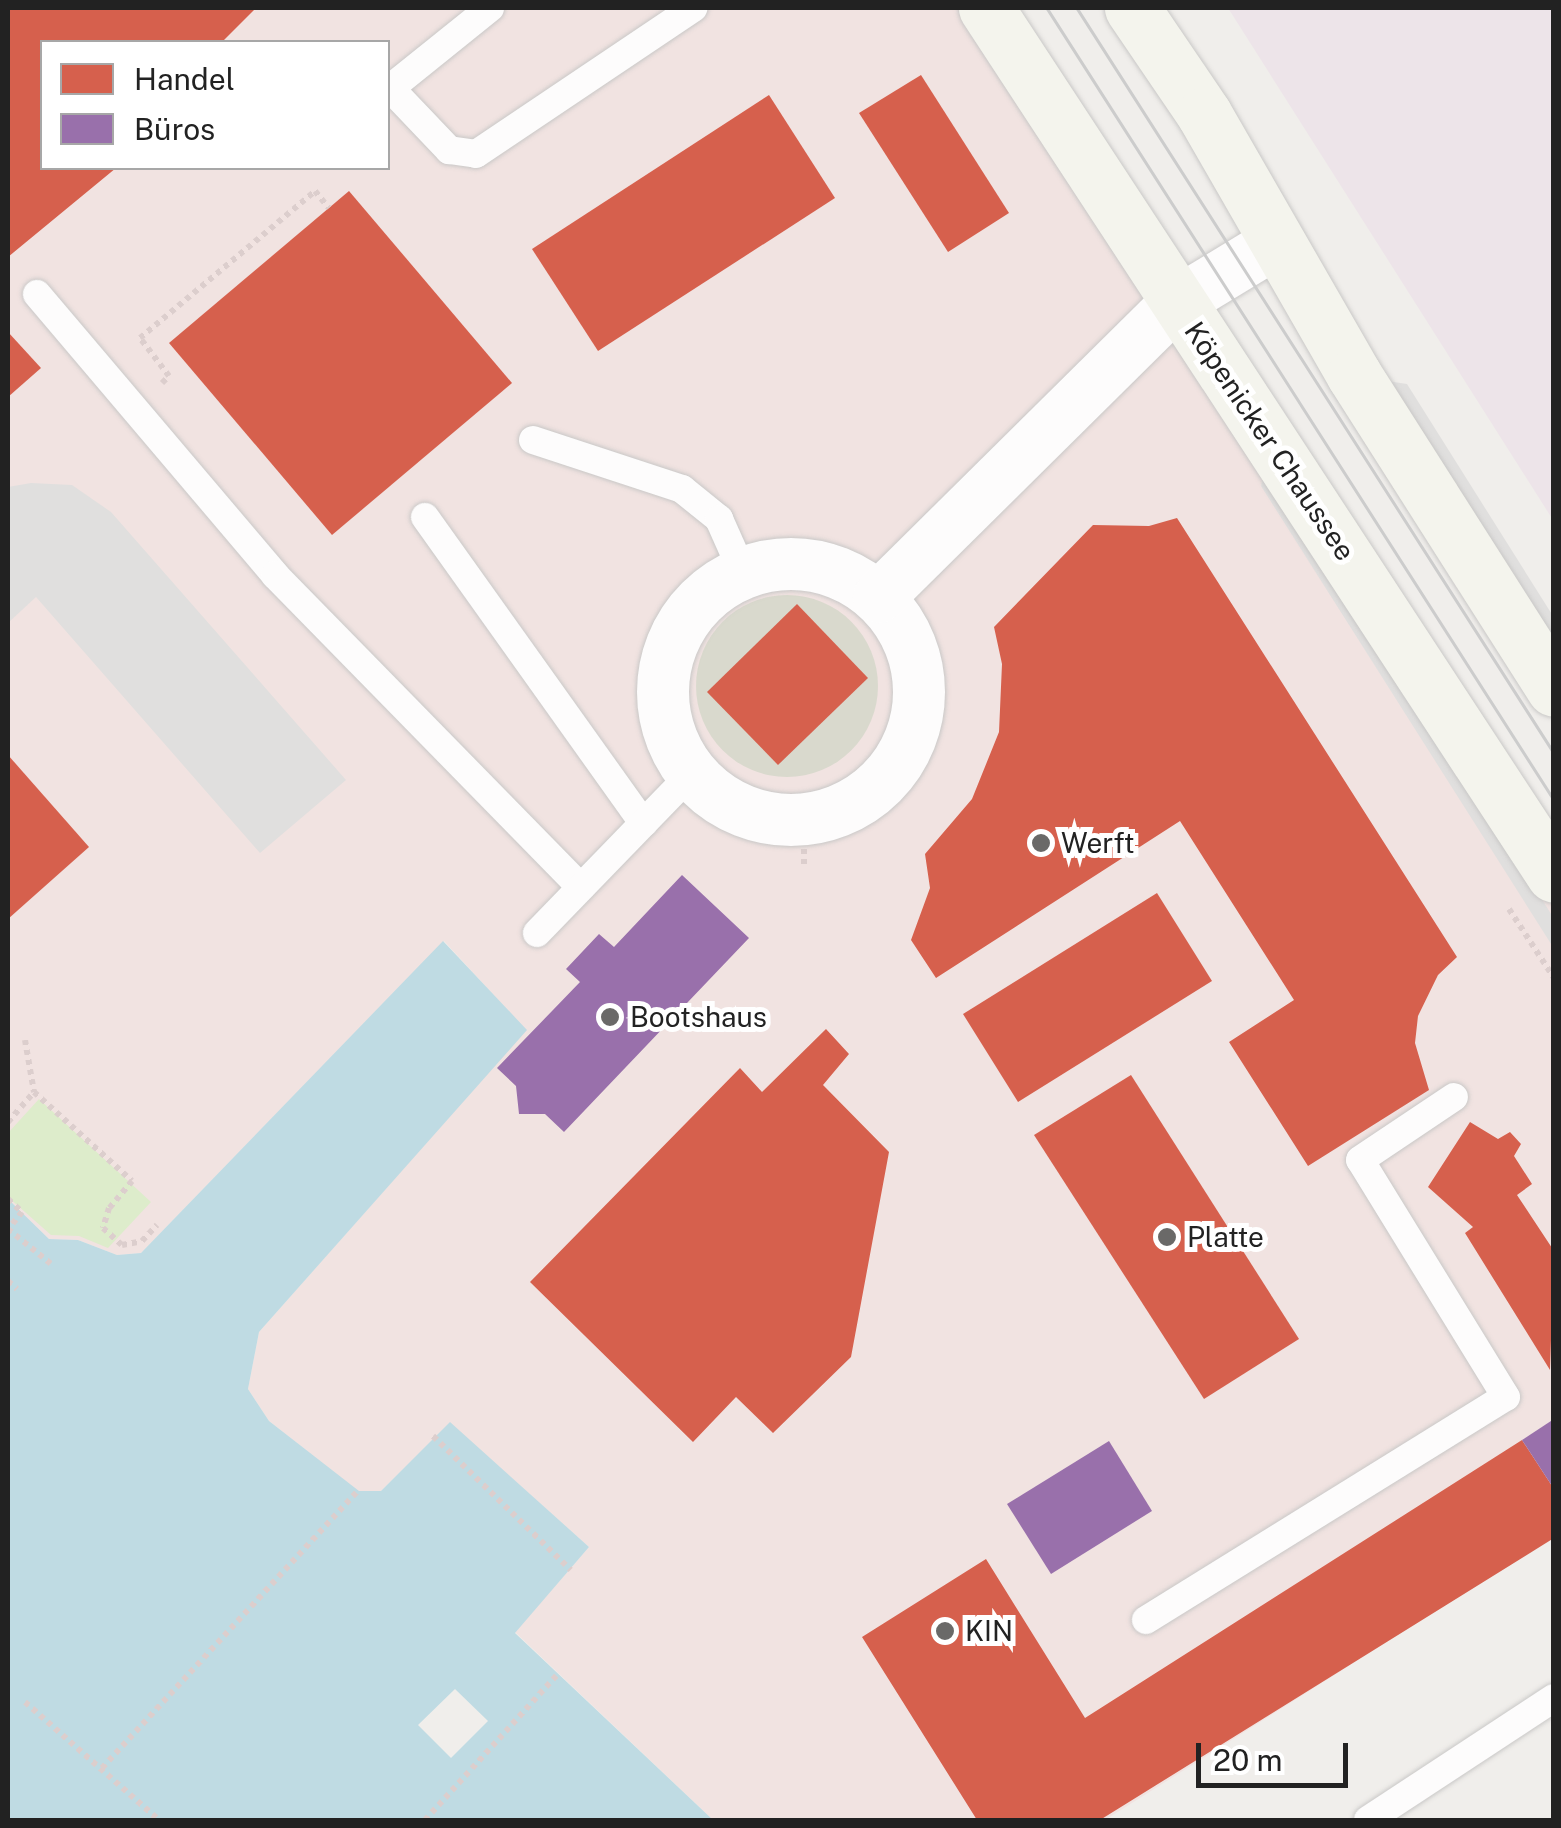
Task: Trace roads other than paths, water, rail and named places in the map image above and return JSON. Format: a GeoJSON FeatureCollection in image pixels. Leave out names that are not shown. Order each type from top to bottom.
{"type":"FeatureCollection","features":[{"type":"Feature","properties":{"kind":"main road","name":"Köpenicker Chaussee"},"geometry":{"type":"LineString","coordinates":[[986,8],[1175,304],[1272,436],[1554,874]]}},
{"type":"Feature","properties":{"kind":"main road"},"geometry":{"type":"LineString","coordinates":[[1132,8],[1204,114],[1278,242],[1554,689]]}},
{"type":"Feature","properties":{"kind":"street"},"geometry":{"type":"LineString","coordinates":[[878,597],[1175,304],[1278,242]]}},
{"type":"Feature","properties":{"kind":"street"},"geometry":{"type":"LineString","coordinates":[[778,564],[814,565],[849,576],[878,597],[904,630],[918,670],[919,712],[910,739],[880,785],[844,808],[804,843],[762,817],[723,801],[692,772],[671,738],[663,699],[667,660],[696,608],[743,573],[778,564]]}},
{"type":"Feature","properties":{"kind":"lane"},"geometry":{"type":"LineString","coordinates":[[390,88],[490,8]]}},
{"type":"Feature","properties":{"kind":"lane"},"geometry":{"type":"LineString","coordinates":[[390,90],[448,150],[476,154],[693,8]]}},
{"type":"Feature","properties":{"kind":"lane"},"geometry":{"type":"LineString","coordinates":[[37,294],[275,575],[581,887]]}},
{"type":"Feature","properties":{"kind":"lane"},"geometry":{"type":"LineString","coordinates":[[533,440],[682,489],[719,519],[743,573]]}},
{"type":"Feature","properties":{"kind":"lane"},"geometry":{"type":"LineString","coordinates":[[424,517],[643,823]]}},
{"type":"Feature","properties":{"kind":"lane"},"geometry":{"type":"LineString","coordinates":[[537,933],[692,772]]}},
{"type":"Feature","properties":{"kind":"lane"},"geometry":{"type":"LineString","coordinates":[[1146,1620],[1506,1397],[1360,1160],[1454,1097]]}},
{"type":"Feature","properties":{"kind":"lane"},"geometry":{"type":"LineString","coordinates":[[1368,1820],[1554,1698]]}},
{"type":"Feature","properties":{"kind":"water"},"geometry":{"type":"Polygon","coordinates":[[[443,941],[527,1030],[259,1332],[248,1389],[269,1421],[359,1491],[381,1491],[450,1422],[589,1547],[515,1633],[713,1820],[8,1820],[8,1199],[49,1239],[78,1240],[117,1255],[141,1253],[443,941]],[[455,1689],[418,1725],[451,1758],[488,1721],[455,1689]]]}},
{"type":"Feature","properties":{"kind":"tram line"},"geometry":{"type":"LineString","coordinates":[[1047,8],[1554,800]]}},
{"type":"Feature","properties":{"kind":"tram line"},"geometry":{"type":"LineString","coordinates":[[1077,8],[1554,753]]}},
{"type":"Feature","properties":{"kind":"place","name":"Werft"},"geometry":{"type":"Point","coordinates":[1041,843]}},
{"type":"Feature","properties":{"kind":"place","name":"Bootshaus"},"geometry":{"type":"Point","coordinates":[610,1017]}},
{"type":"Feature","properties":{"kind":"place","name":"Platte"},"geometry":{"type":"Point","coordinates":[1167,1237]}},
{"type":"Feature","properties":{"kind":"place","name":"KIN"},"geometry":{"type":"Point","coordinates":[945,1631]}}]}
